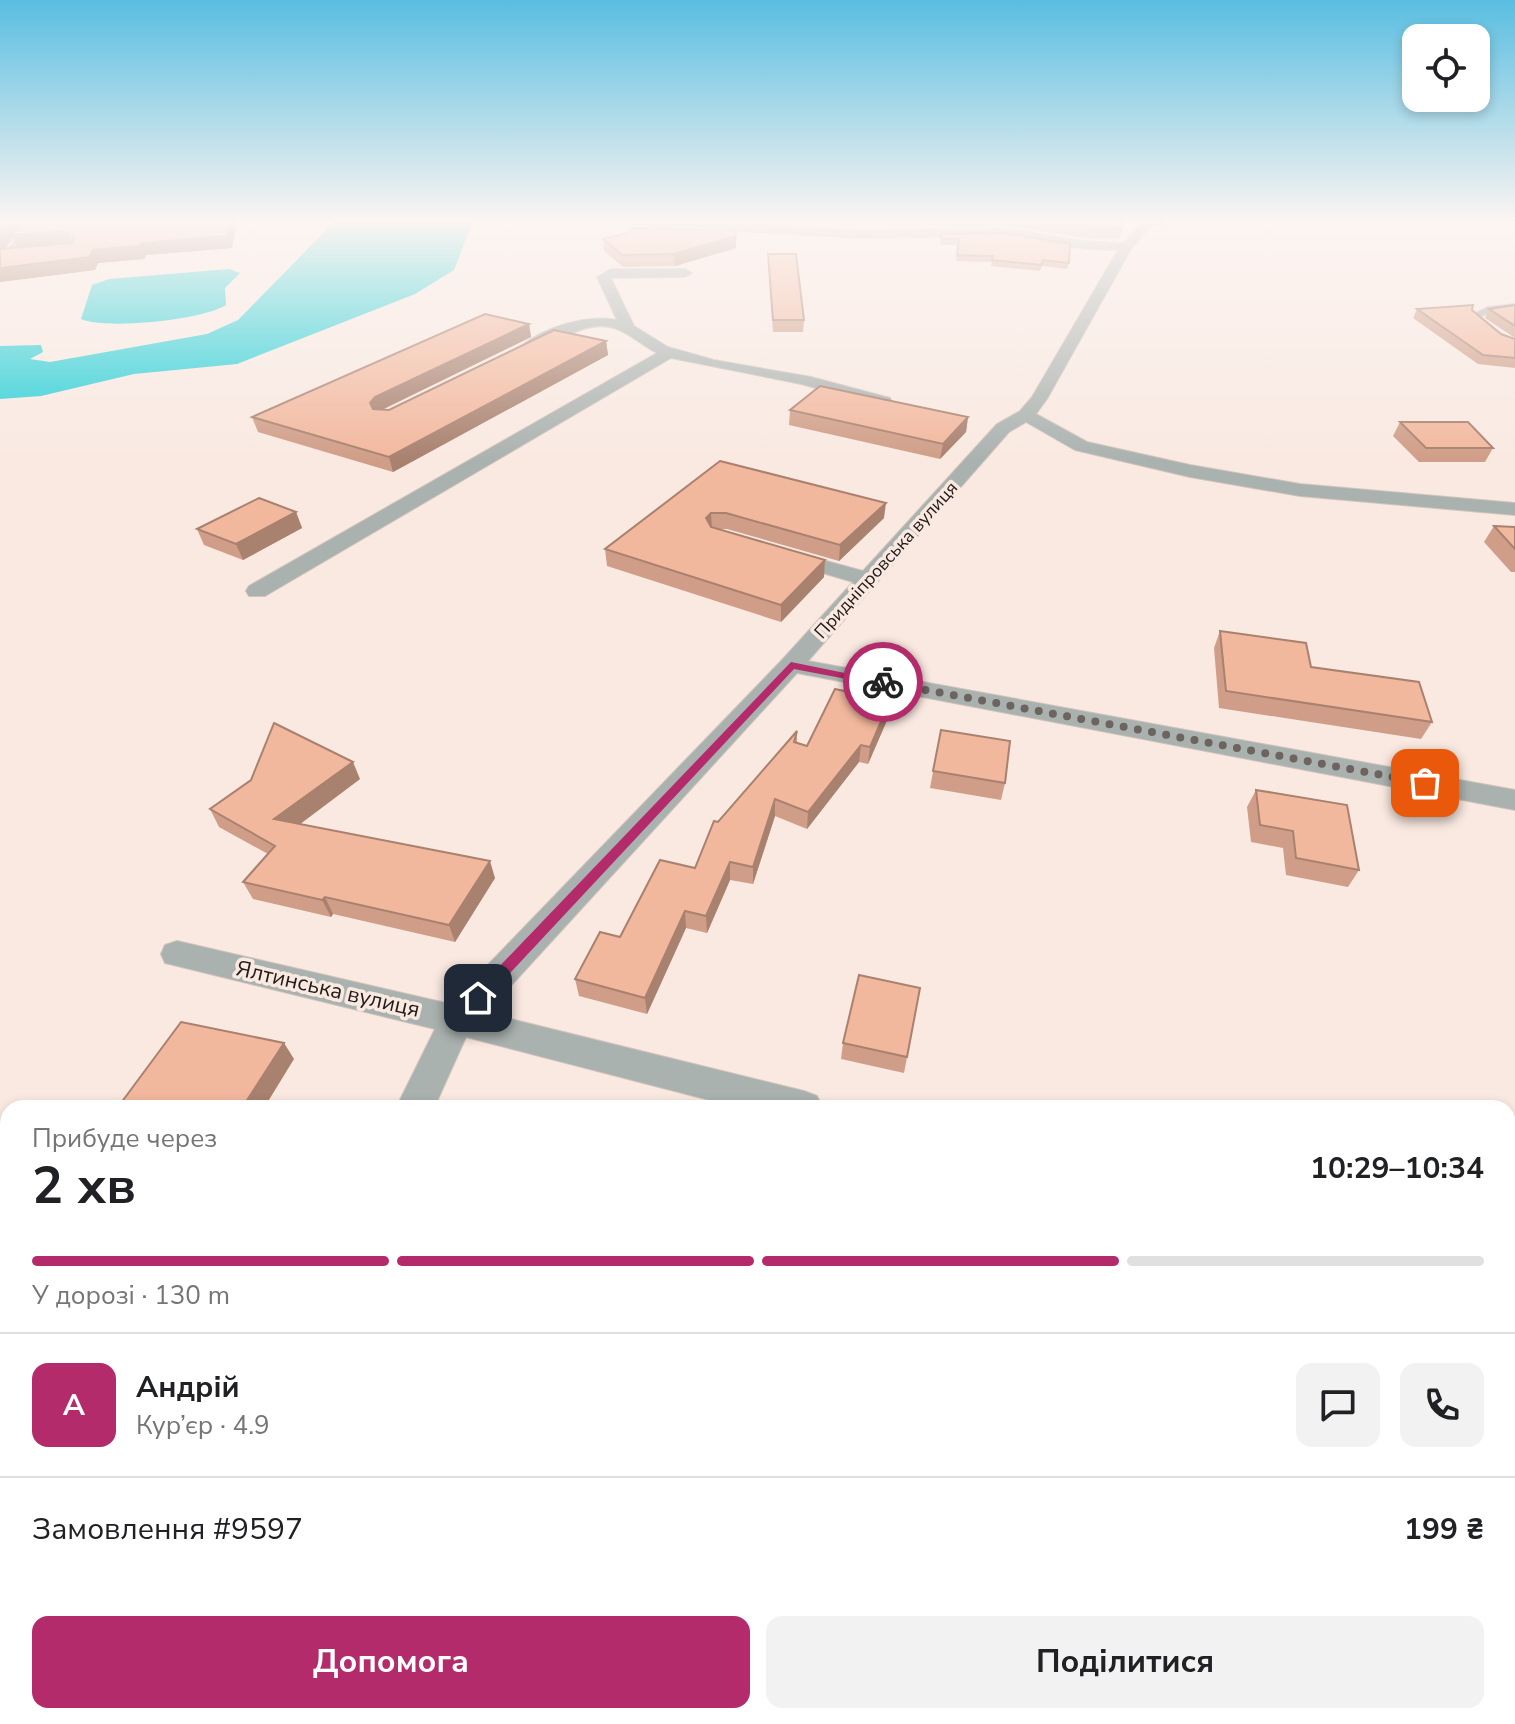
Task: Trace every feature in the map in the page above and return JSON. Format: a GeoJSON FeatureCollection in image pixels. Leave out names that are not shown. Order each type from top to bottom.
{"type":"FeatureCollection","features":[{"type":"Feature","properties":{"kind":"street"},"geometry":{"type":"LineString","coordinates":[[615,299],[627,325],[655,347],[669,353],[698,362],[803,380],[907,408]]}},
{"type":"Feature","properties":{"kind":"street","name":"Придніпровська вулиця"},"geometry":{"type":"LineString","coordinates":[[419,1100],[457,1020],[869,580],[993,426],[1026,415],[1039,399],[1096,299]]}},
{"type":"Feature","properties":{"kind":"street"},"geometry":{"type":"LineString","coordinates":[[512,356],[568,328],[589,322],[627,325]]}},
{"type":"Feature","properties":{"kind":"street"},"geometry":{"type":"LineString","coordinates":[[257,591],[669,353]]}},
{"type":"Feature","properties":{"kind":"street"},"geometry":{"type":"LineString","coordinates":[[1026,415],[1081,446],[1190,471],[1300,490],[1515,509]]}},
{"type":"Feature","properties":{"kind":"street"},"geometry":{"type":"LineString","coordinates":[[764,549],[869,580]]}},
{"type":"Feature","properties":{"kind":"street"},"geometry":{"type":"LineString","coordinates":[[791,665],[1515,800]]}},
{"type":"Feature","properties":{"kind":"street","name":"Ялтинська вулиця"},"geometry":{"type":"LineString","coordinates":[[177,954],[457,1020],[772,1100]]}},
{"type":"Feature","properties":{"kind":"lane"},"geometry":{"type":"LineString","coordinates":[[1515,306],[1491,309],[1474,316],[1501,339],[1515,345]]}},
{"type":"Feature","properties":{"kind":"water"},"geometry":{"type":"Polygon","coordinates":[[[87,299],[226,299],[226,305],[214,310],[177,319],[111,324],[81,319],[87,299]]]}},
{"type":"Feature","properties":{"kind":"water"},"geometry":{"type":"Polygon","coordinates":[[[258,299],[401,299],[237,364],[134,374],[41,396],[0,399],[0,346],[41,345],[43,352],[30,359],[50,362],[207,334],[238,320],[258,299]]]}},
{"type":"Feature","properties":{"kind":"building"},"geometry":{"type":"Polygon","coordinates":[[[771,299],[802,299],[804,320],[773,320],[771,299]]]}},
{"type":"Feature","properties":{"kind":"building"},"geometry":{"type":"Polygon","coordinates":[[[1473,305],[1472,310],[1501,334],[1515,339],[1515,358],[1483,355],[1417,309],[1473,305]]]}},
{"type":"Feature","properties":{"kind":"building"},"geometry":{"type":"Polygon","coordinates":[[[1515,305],[1515,326],[1489,309],[1515,305]]]}},
{"type":"Feature","properties":{"kind":"building"},"geometry":{"type":"Polygon","coordinates":[[[485,314],[529,324],[375,397],[370,403],[373,409],[389,410],[554,330],[606,341],[389,457],[252,417],[485,314]]]}},
{"type":"Feature","properties":{"kind":"building"},"geometry":{"type":"Polygon","coordinates":[[[820,386],[968,417],[943,444],[790,410],[820,386]]]}},
{"type":"Feature","properties":{"kind":"building"},"geometry":{"type":"Polygon","coordinates":[[[1400,422],[1468,422],[1493,448],[1426,448],[1400,422]]]}},
{"type":"Feature","properties":{"kind":"building"},"geometry":{"type":"Polygon","coordinates":[[[720,461],[886,503],[840,545],[726,513],[711,513],[706,518],[711,527],[825,560],[781,605],[605,549],[720,461]]]}},
{"type":"Feature","properties":{"kind":"building"},"geometry":{"type":"Polygon","coordinates":[[[259,498],[296,512],[236,544],[197,529],[259,498]]]}},
{"type":"Feature","properties":{"kind":"building"},"geometry":{"type":"Polygon","coordinates":[[[1494,526],[1515,527],[1515,549],[1494,526]]]}},
{"type":"Feature","properties":{"kind":"building"},"geometry":{"type":"Polygon","coordinates":[[[1220,631],[1306,643],[1311,667],[1419,682],[1432,722],[1226,691],[1220,631]]]}},
{"type":"Feature","properties":{"kind":"building"},"geometry":{"type":"Polygon","coordinates":[[[835,689],[890,701],[870,747],[861,745],[808,812],[775,799],[753,867],[730,862],[706,916],[685,911],[645,998],[575,979],[600,932],[620,937],[660,860],[695,868],[714,821],[718,822],[797,731],[794,742],[807,746],[835,689]]]}},
{"type":"Feature","properties":{"kind":"building"},"geometry":{"type":"Polygon","coordinates":[[[274,723],[353,762],[274,819],[490,861],[449,925],[243,882],[275,846],[210,809],[251,780],[274,723]]]}},
{"type":"Feature","properties":{"kind":"building"},"geometry":{"type":"Polygon","coordinates":[[[941,730],[1010,741],[1005,783],[933,771],[941,730]]]}},
{"type":"Feature","properties":{"kind":"building"},"geometry":{"type":"Polygon","coordinates":[[[1256,790],[1347,805],[1359,870],[1296,858],[1293,831],[1260,825],[1256,790]]]}},
{"type":"Feature","properties":{"kind":"building"},"geometry":{"type":"Polygon","coordinates":[[[859,975],[920,988],[907,1057],[843,1043],[859,975]]]}},
{"type":"Feature","properties":{"kind":"building"},"geometry":{"type":"Polygon","coordinates":[[[181,1022],[284,1043],[247,1100],[123,1100],[181,1022]]]}},
{"type":"Feature","properties":{"kind":"way so far"},"geometry":{"type":"LineString","coordinates":[[883,682],[1425,783]]}},
{"type":"Feature","properties":{"kind":"route"},"geometry":{"type":"LineString","coordinates":[[478,998],[791,665],[883,682]]}}]}
